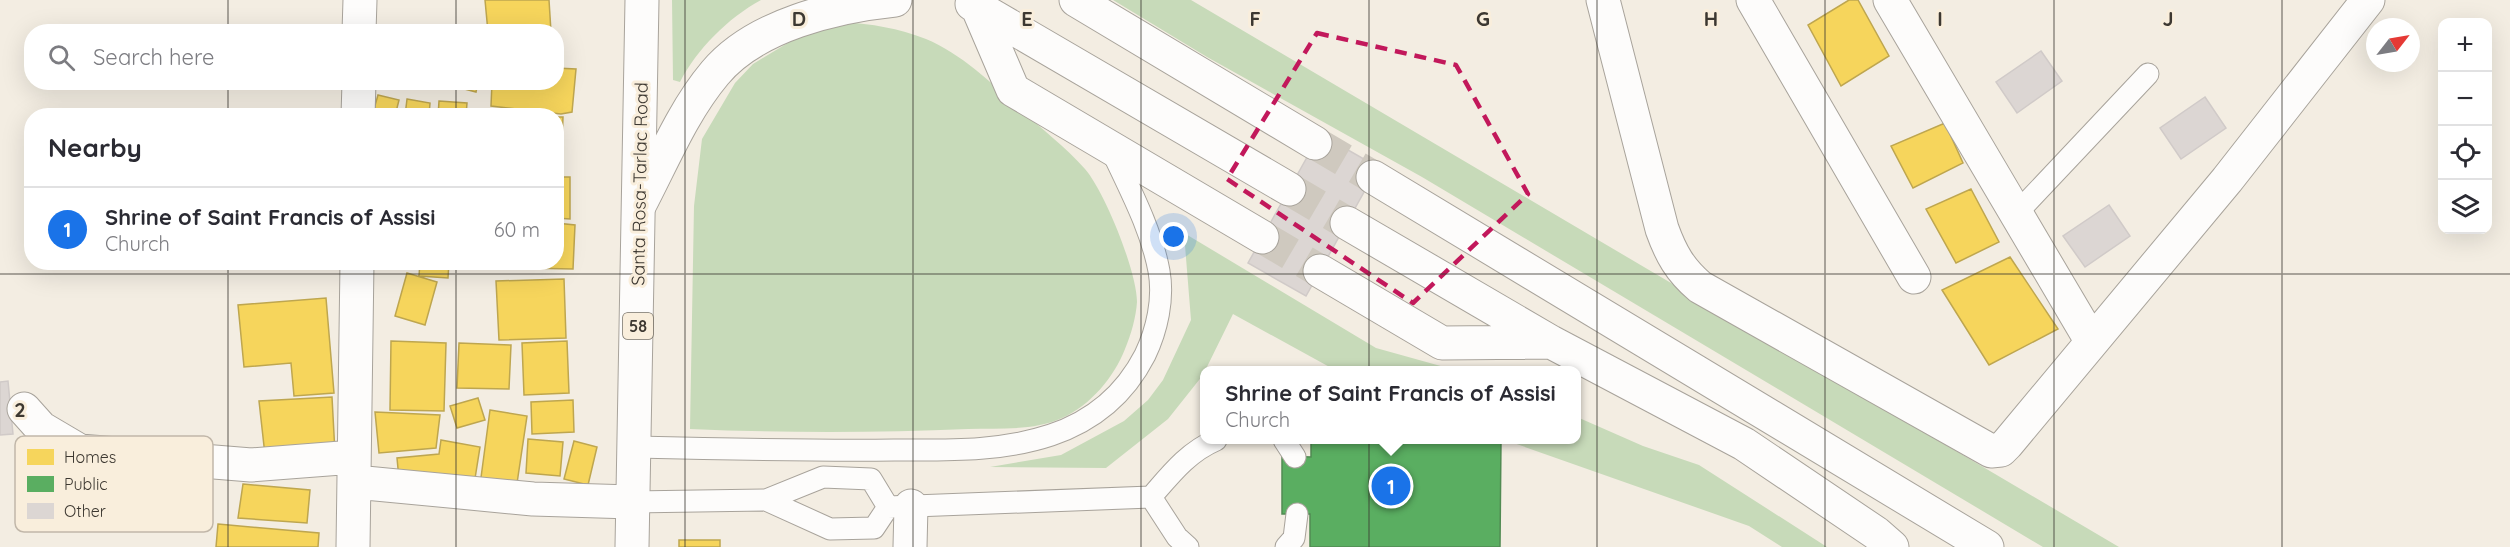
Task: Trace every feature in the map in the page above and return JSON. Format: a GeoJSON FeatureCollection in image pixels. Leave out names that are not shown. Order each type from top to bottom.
{"type":"FeatureCollection","features":[{"type":"Feature","properties":{"kind":"main road"},"geometry":{"type":"LineString","coordinates":[[359,24],[360,0]]}},
{"type":"Feature","properties":{"kind":"main road","name":"Santa Rosa-Tarlac Road"},"geometry":{"type":"LineString","coordinates":[[632,547],[642,0]]}},
{"type":"Feature","properties":{"kind":"main road"},"geometry":{"type":"LineString","coordinates":[[640,204],[693,105],[716,72],[749,43],[803,19],[862,3],[895,0]]}},
{"type":"Feature","properties":{"kind":"main road"},"geometry":{"type":"LineString","coordinates":[[1076,0],[1315,143]]}},
{"type":"Feature","properties":{"kind":"main road"},"geometry":{"type":"LineString","coordinates":[[1603,0],[1662,230],[1682,271],[1700,287],[1991,452],[2001,450],[2007,444],[2227,180],[2368,0]]}},
{"type":"Feature","properties":{"kind":"main road"},"geometry":{"type":"LineString","coordinates":[[1753,0],[1914,278]]}},
{"type":"Feature","properties":{"kind":"main road"},"geometry":{"type":"LineString","coordinates":[[1890,0],[2092,342]]}},
{"type":"Feature","properties":{"kind":"main road"},"geometry":{"type":"LineString","coordinates":[[972,3],[1013,90],[1262,237]]}},
{"type":"Feature","properties":{"kind":"main road"},"geometry":{"type":"LineString","coordinates":[[972,3],[1289,189]]}},
{"type":"Feature","properties":{"kind":"main road"},"geometry":{"type":"LineString","coordinates":[[358,108],[359,90]]}},
{"type":"Feature","properties":{"kind":"main road"},"geometry":{"type":"LineString","coordinates":[[1372,177],[1987,547]]}},
{"type":"Feature","properties":{"kind":"main road"},"geometry":{"type":"LineString","coordinates":[[1347,223],[1551,342],[1744,444],[1876,533],[1892,547]]}},
{"type":"Feature","properties":{"kind":"main road"},"geometry":{"type":"LineString","coordinates":[[353,547],[357,270]]}},
{"type":"Feature","properties":{"kind":"main road"},"geometry":{"type":"LineString","coordinates":[[1320,271],[1442,343],[1551,342]]}},
{"type":"Feature","properties":{"kind":"main road"},"geometry":{"type":"LineString","coordinates":[[24,410],[41,428],[55,436]]}},
{"type":"Feature","properties":{"kind":"main road"},"geometry":{"type":"LineString","coordinates":[[213,462],[354,469],[533,499],[632,502]]}},
{"type":"Feature","properties":{"kind":"main road"},"geometry":{"type":"LineString","coordinates":[[900,506],[910,547]]}},
{"type":"Feature","properties":{"kind":"lane"},"geometry":{"type":"LineString","coordinates":[[2016,214],[2148,74]]}},
{"type":"Feature","properties":{"kind":"lane"},"geometry":{"type":"LineString","coordinates":[[635,447],[827,451],[975,449],[1012,445],[1052,435],[1089,418],[1115,398],[1135,375],[1152,340],[1160,306],[1159,272],[1147,229],[1111,148]]}},
{"type":"Feature","properties":{"kind":"lane"},"geometry":{"type":"LineString","coordinates":[[766,500],[830,529],[874,528],[900,506],[1151,497],[1186,458],[1209,444]]}},
{"type":"Feature","properties":{"kind":"lane"},"geometry":{"type":"LineString","coordinates":[[632,502],[766,500],[823,477],[871,479],[900,506]]}},
{"type":"Feature","properties":{"kind":"lane"},"geometry":{"type":"LineString","coordinates":[[1151,497],[1177,537],[1188,547]]}},
{"type":"Feature","properties":{"kind":"lane"},"geometry":{"type":"LineString","coordinates":[[1286,547],[1294,538],[1297,514]]}},
{"type":"Feature","properties":{"kind":"highlighted area"},"geometry":{"type":"Polygon","coordinates":[[[1317,33],[1456,65],[1528,194],[1413,303],[1227,179],[1317,33]]]}},
{"type":"Feature","properties":{"kind":"green space"},"geometry":{"type":"Polygon","coordinates":[[[672,0],[761,0],[714,35],[695,58],[680,82],[673,80],[672,0]]]}},
{"type":"Feature","properties":{"kind":"green space"},"geometry":{"type":"Polygon","coordinates":[[[1113,0],[1191,0],[2119,547],[2043,547],[1422,177],[1207,57],[1113,0]]]}},
{"type":"Feature","properties":{"kind":"green space"},"geometry":{"type":"Polygon","coordinates":[[[842,22],[895,29],[926,39],[951,52],[986,79],[1061,145],[1093,180],[1102,195],[1126,253],[1136,289],[1137,302],[1129,338],[1115,370],[1083,406],[1051,422],[1016,428],[829,432],[690,429],[694,206],[702,139],[735,83],[753,64],[801,35],[842,22]]]}},
{"type":"Feature","properties":{"kind":"green space"},"geometry":{"type":"Polygon","coordinates":[[[1184,233],[1376,348],[1441,366],[1328,366],[1233,314],[1207,366],[1200,366],[1200,379],[1168,419],[1106,468],[990,467],[1061,455],[1124,421],[1148,400],[1163,380],[1191,320],[1184,233]]]}},
{"type":"Feature","properties":{"kind":"green space"},"geometry":{"type":"Polygon","coordinates":[[[1581,419],[1643,446],[1699,465],[1827,547],[1782,547],[1749,526],[1517,444],[1581,444],[1581,419]]]}},
{"type":"Feature","properties":{"kind":"building: Homes"},"geometry":{"type":"Polygon","coordinates":[[[485,0],[549,0],[550,24],[487,24],[485,0]]]}},
{"type":"Feature","properties":{"kind":"building: Homes"},"geometry":{"type":"Polygon","coordinates":[[[1849,0],[1858,0],[1889,56],[1841,86],[1808,25],[1849,0]]]}},
{"type":"Feature","properties":{"kind":"building: Homes"},"geometry":{"type":"Polygon","coordinates":[[[564,68],[576,69],[572,112],[564,113],[564,108],[491,106],[492,90],[564,90],[564,68]]]}},
{"type":"Feature","properties":{"kind":"building: Homes"},"geometry":{"type":"Polygon","coordinates":[[[378,95],[399,100],[397,108],[374,108],[378,95]]]}},
{"type":"Feature","properties":{"kind":"building: Homes"},"geometry":{"type":"Polygon","coordinates":[[[407,99],[430,103],[430,108],[406,108],[407,99]]]}},
{"type":"Feature","properties":{"kind":"building: Homes"},"geometry":{"type":"Polygon","coordinates":[[[439,101],[467,103],[467,108],[439,108],[439,101]]]}},
{"type":"Feature","properties":{"kind":"building: Homes"},"geometry":{"type":"Polygon","coordinates":[[[1945,123],[1963,163],[1913,188],[1891,146],[1945,123]]]}},
{"type":"Feature","properties":{"kind":"building: Homes"},"geometry":{"type":"Polygon","coordinates":[[[564,177],[570,177],[570,219],[564,219],[564,177]]]}},
{"type":"Feature","properties":{"kind":"building: Homes"},"geometry":{"type":"Polygon","coordinates":[[[1971,189],[1999,242],[1956,263],[1926,209],[1971,189]]]}},
{"type":"Feature","properties":{"kind":"building: Homes"},"geometry":{"type":"Polygon","coordinates":[[[564,224],[575,225],[573,269],[564,269],[564,224]]]}},
{"type":"Feature","properties":{"kind":"building: Homes"},"geometry":{"type":"Polygon","coordinates":[[[2010,257],[2058,329],[1989,365],[1942,290],[2010,257]]]}},
{"type":"Feature","properties":{"kind":"building: Homes"},"geometry":{"type":"Polygon","coordinates":[[[419,270],[448,270],[448,278],[419,276],[419,270]]]}},
{"type":"Feature","properties":{"kind":"building: Homes"},"geometry":{"type":"Polygon","coordinates":[[[407,273],[437,282],[425,325],[395,316],[407,273]]]}},
{"type":"Feature","properties":{"kind":"building: Homes"},"geometry":{"type":"Polygon","coordinates":[[[564,279],[566,338],[499,340],[496,281],[564,279]]]}},
{"type":"Feature","properties":{"kind":"building: Homes"},"geometry":{"type":"Polygon","coordinates":[[[326,298],[334,393],[294,396],[291,363],[244,367],[238,305],[326,298]]]}},
{"type":"Feature","properties":{"kind":"building: Homes"},"geometry":{"type":"Polygon","coordinates":[[[391,341],[446,343],[444,411],[390,410],[391,341]]]}},
{"type":"Feature","properties":{"kind":"building: Homes"},"geometry":{"type":"Polygon","coordinates":[[[567,341],[569,393],[524,395],[522,343],[567,341]]]}},
{"type":"Feature","properties":{"kind":"building: Homes"},"geometry":{"type":"Polygon","coordinates":[[[459,343],[511,345],[509,389],[457,388],[459,343]]]}},
{"type":"Feature","properties":{"kind":"building: Homes"},"geometry":{"type":"Polygon","coordinates":[[[332,397],[335,453],[265,455],[259,401],[332,397]]]}},
{"type":"Feature","properties":{"kind":"building: Homes"},"geometry":{"type":"Polygon","coordinates":[[[478,398],[485,420],[457,428],[450,406],[478,398]]]}},
{"type":"Feature","properties":{"kind":"building: Homes"},"geometry":{"type":"Polygon","coordinates":[[[573,400],[574,432],[532,434],[531,402],[573,400]]]}},
{"type":"Feature","properties":{"kind":"building: Homes"},"geometry":{"type":"Polygon","coordinates":[[[490,410],[527,416],[516,490],[480,485],[490,410]]]}},
{"type":"Feature","properties":{"kind":"building: Homes"},"geometry":{"type":"Polygon","coordinates":[[[375,412],[440,415],[436,448],[379,453],[375,412]]]}},
{"type":"Feature","properties":{"kind":"building: Homes"},"geometry":{"type":"Polygon","coordinates":[[[528,439],[563,442],[560,476],[526,473],[528,439]]]}},
{"type":"Feature","properties":{"kind":"building: Homes"},"geometry":{"type":"Polygon","coordinates":[[[441,440],[480,447],[473,491],[399,479],[397,458],[439,454],[441,440]]]}},
{"type":"Feature","properties":{"kind":"building: Homes"},"geometry":{"type":"Polygon","coordinates":[[[574,441],[597,447],[588,485],[564,479],[574,441]]]}},
{"type":"Feature","properties":{"kind":"building: Homes"},"geometry":{"type":"Polygon","coordinates":[[[243,484],[310,490],[307,523],[238,518],[243,484]]]}},
{"type":"Feature","properties":{"kind":"building: Homes"},"geometry":{"type":"Polygon","coordinates":[[[218,524],[319,533],[318,547],[216,547],[218,524]]]}},
{"type":"Feature","properties":{"kind":"building: Homes"},"geometry":{"type":"Polygon","coordinates":[[[679,540],[720,540],[720,547],[679,547],[679,540]]]}},
{"type":"Feature","properties":{"kind":"building: Public"},"geometry":{"type":"Polygon","coordinates":[[[1311,444],[1501,444],[1500,547],[1310,547],[1310,514],[1282,514],[1282,456],[1311,457],[1311,444]]]}},
{"type":"Feature","properties":{"kind":"building: Other"},"geometry":{"type":"Polygon","coordinates":[[[2041,51],[2062,81],[2017,113],[1996,82],[2041,51]]]}},
{"type":"Feature","properties":{"kind":"building: Other"},"geometry":{"type":"Polygon","coordinates":[[[2205,97],[2226,128],[2181,159],[2160,128],[2205,97]]]}},
{"type":"Feature","properties":{"kind":"building: Other"},"geometry":{"type":"Polygon","coordinates":[[[1320,134],[1378,167],[1306,296],[1248,263],[1320,134]]]}},
{"type":"Feature","properties":{"kind":"building: Other"},"geometry":{"type":"Polygon","coordinates":[[[2109,205],[2130,236],[2085,267],[2063,236],[2109,205]]]}},
{"type":"Feature","properties":{"kind":"building: Other"},"geometry":{"type":"Polygon","coordinates":[[[8,381],[13,434],[0,435],[0,382],[8,381]]]}},
{"type":"Feature","properties":{"kind":"tunnel"},"geometry":{"type":"LineString","coordinates":[[1315,143],[1373,177]]}},
{"type":"Feature","properties":{"kind":"tunnel"},"geometry":{"type":"LineString","coordinates":[[1289,189],[1347,223]]}},
{"type":"Feature","properties":{"kind":"tunnel"},"geometry":{"type":"LineString","coordinates":[[1262,237],[1320,271]]}},
{"type":"Feature","properties":{"kind":"place","name":"Shrine of Saint Francis of Assisi"},"geometry":{"type":"Point","coordinates":[1391,486]}}]}
